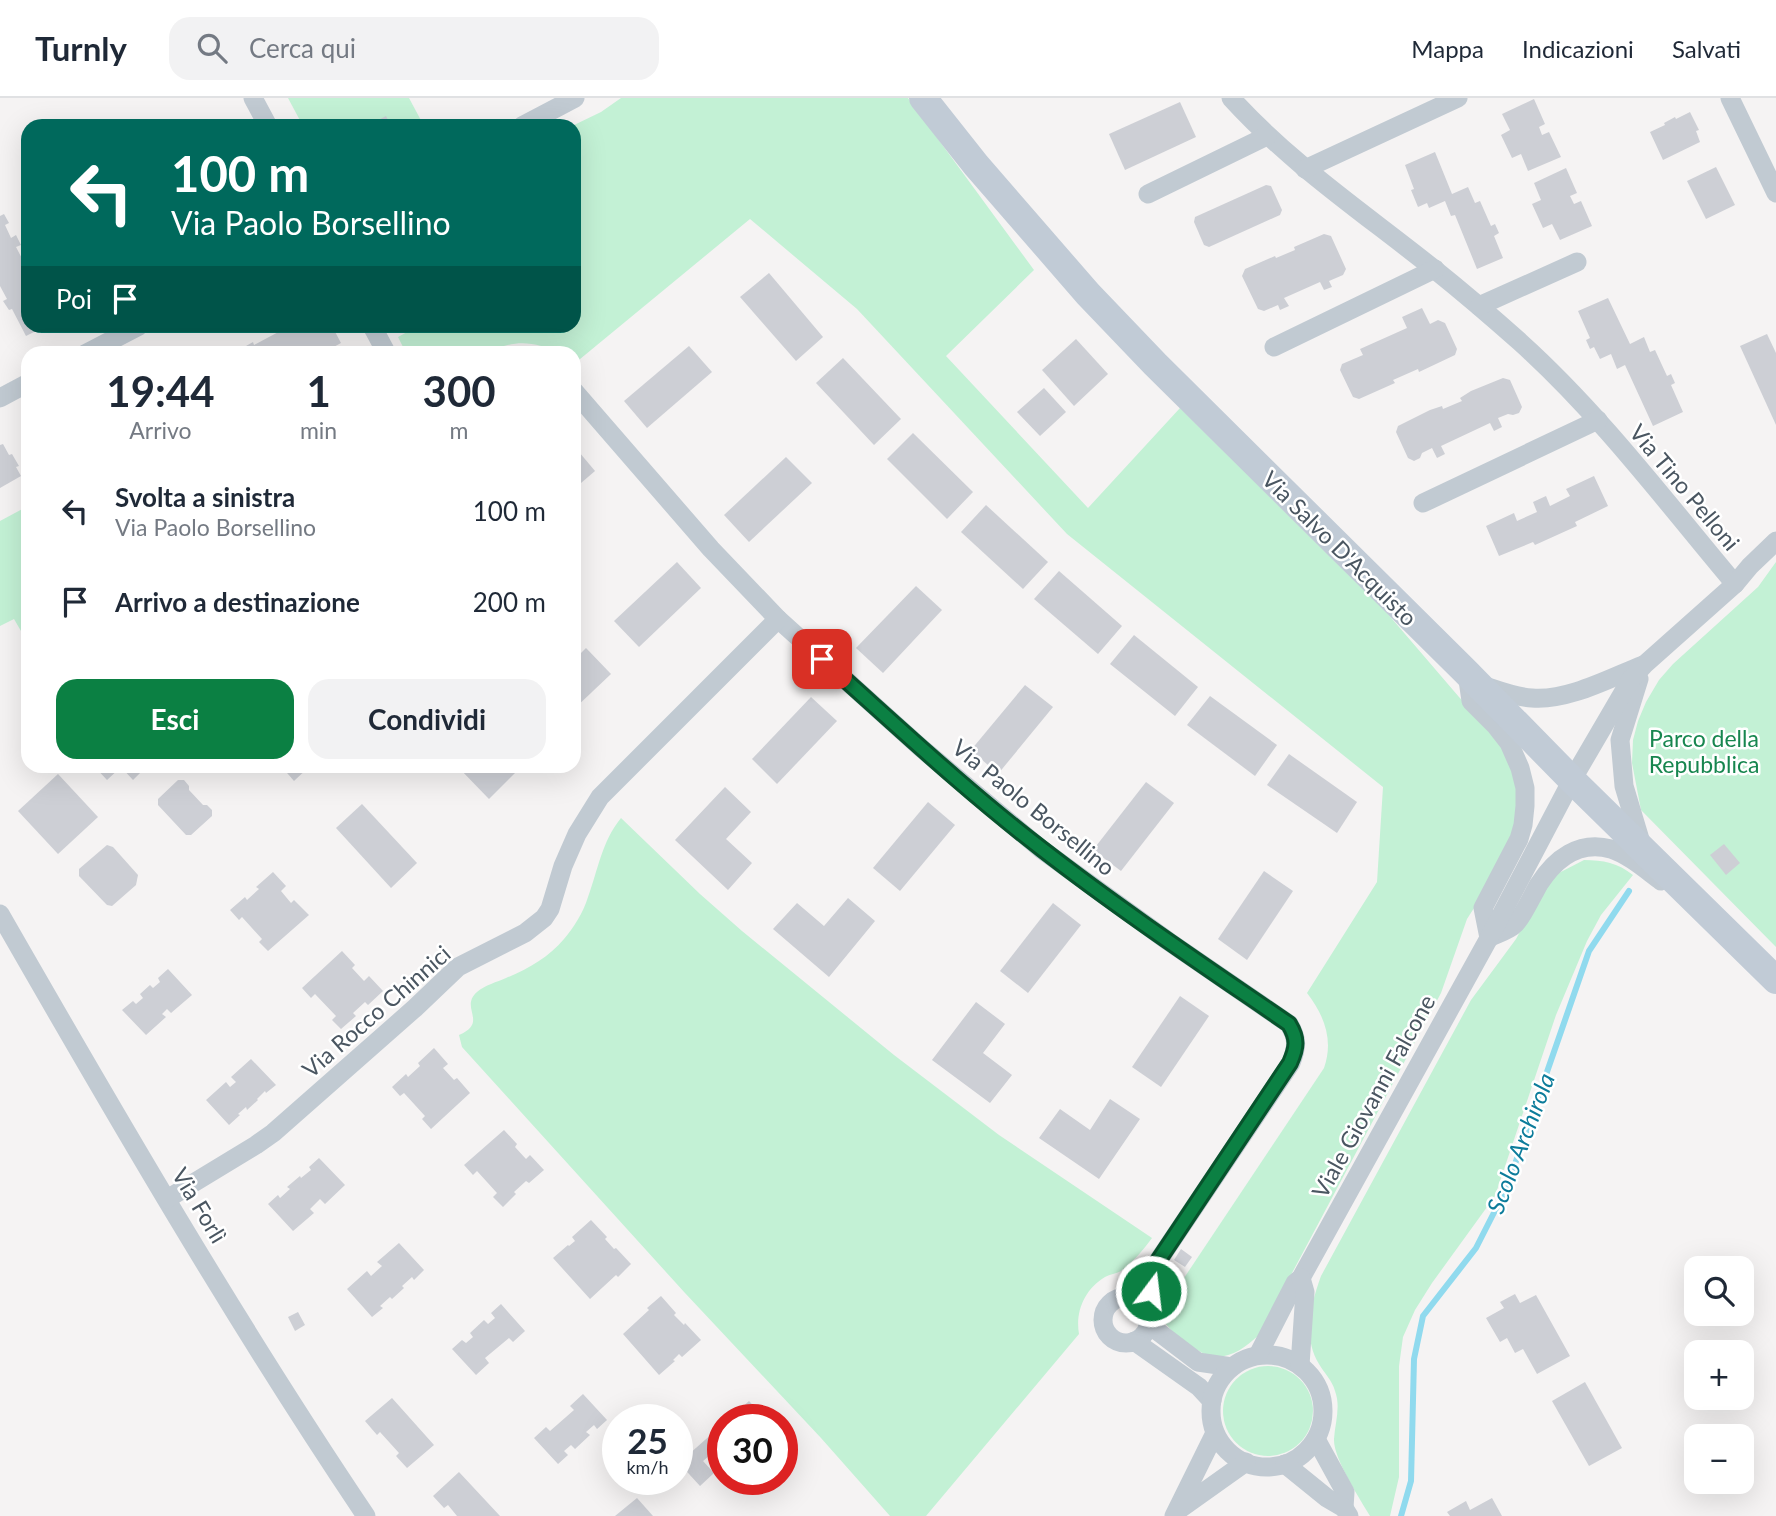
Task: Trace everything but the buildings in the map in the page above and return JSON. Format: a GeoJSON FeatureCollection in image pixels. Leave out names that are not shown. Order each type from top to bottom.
{"type":"FeatureCollection","features":[{"type":"Feature","properties":{"kind":"street"},"geometry":{"type":"LineString","coordinates":[[253,98],[264,119]]}},
{"type":"Feature","properties":{"kind":"street"},"geometry":{"type":"LineString","coordinates":[[535,119],[575,98]]}},
{"type":"Feature","properties":{"kind":"street","name":"Via Salvo D'Acquisto"},"geometry":{"type":"LineString","coordinates":[[923,98],[976,165],[1088,294],[1164,374],[1776,980]]}},
{"type":"Feature","properties":{"kind":"street","name":"Via Tino Pelloni"},"geometry":{"type":"LineString","coordinates":[[1231,98],[1267,136],[1304,169],[1435,270],[1548,368],[1598,421],[1735,584]]}},
{"type":"Feature","properties":{"kind":"street"},"geometry":{"type":"LineString","coordinates":[[1304,169],[1458,98]]}},
{"type":"Feature","properties":{"kind":"street"},"geometry":{"type":"LineString","coordinates":[[1730,98],[1776,192]]}},
{"type":"Feature","properties":{"kind":"street"},"geometry":{"type":"LineString","coordinates":[[1147,194],[1267,136]]}},
{"type":"Feature","properties":{"kind":"street"},"geometry":{"type":"LineString","coordinates":[[1479,306],[1577,262]]}},
{"type":"Feature","properties":{"kind":"street"},"geometry":{"type":"LineString","coordinates":[[1274,347],[1435,270]]}},
{"type":"Feature","properties":{"kind":"street"},"geometry":{"type":"LineString","coordinates":[[100,346],[126,333]]}},
{"type":"Feature","properties":{"kind":"street"},"geometry":{"type":"LineString","coordinates":[[0,398],[21,387]]}},
{"type":"Feature","properties":{"kind":"street","name":"Via Paolo Borsellino"},"geometry":{"type":"LineString","coordinates":[[581,399],[711,549],[778,619],[920,747],[1041,849],[1289,1024],[1295,1034],[1296,1043],[1290,1063],[1154,1267]]}},
{"type":"Feature","properties":{"kind":"street","name":"Via Tino Pelloni"},"geometry":{"type":"LineString","coordinates":[[1423,503],[1598,421]]}},
{"type":"Feature","properties":{"kind":"street"},"geometry":{"type":"LineString","coordinates":[[1489,938],[1483,908],[1519,839],[1525,806],[1524,788],[1520,768],[1509,743],[1471,701],[1471,677],[1511,695],[1555,698],[1644,665],[1735,584],[1776,541]]}},
{"type":"Feature","properties":{"kind":"street","name":"Via Rocco Chinnici"},"geometry":{"type":"LineString","coordinates":[[167,1199],[274,1133],[458,967],[525,933],[544,918],[555,897],[563,866],[577,834],[600,797],[778,619]]}},
{"type":"Feature","properties":{"kind":"street"},"geometry":{"type":"LineString","coordinates":[[1643,851],[1624,786],[1620,740],[1644,665]]}},
{"type":"Feature","properties":{"kind":"street","name":"Viale Giovanni Falcone"},"geometry":{"type":"LineString","coordinates":[[1258,1355],[1295,1283],[1301,1278],[1489,938],[1572,780],[1631,679],[1644,665]]}},
{"type":"Feature","properties":{"kind":"street","name":"Viale Giovanni Falcone"},"geometry":{"type":"LineString","coordinates":[[1489,938],[1514,925],[1545,874],[1563,856],[1579,849],[1598,847],[1627,857],[1724,929]]}},
{"type":"Feature","properties":{"kind":"street","name":"Via Forlì"},"geometry":{"type":"LineString","coordinates":[[0,914],[167,1199],[302,1420],[366,1516]]}},
{"type":"Feature","properties":{"kind":"street"},"geometry":{"type":"LineString","coordinates":[[1121,1297],[1154,1267]]}},
{"type":"Feature","properties":{"kind":"street"},"geometry":{"type":"LineString","coordinates":[[1154,1267],[1148,1320],[1145,1333],[1134,1341],[1122,1342],[1113,1339],[1105,1330],[1103,1314],[1107,1307],[1113,1300],[1131,1297],[1144,1306],[1148,1320],[1198,1362],[1232,1367]]}},
{"type":"Feature","properties":{"kind":"street"},"geometry":{"type":"LineString","coordinates":[[1300,1365],[1305,1292],[1301,1278]]}},
{"type":"Feature","properties":{"kind":"street"},"geometry":{"type":"LineString","coordinates":[[1134,1341],[1199,1387],[1212,1401]]}},
{"type":"Feature","properties":{"kind":"street"},"geometry":{"type":"LineString","coordinates":[[1258,1355],[1280,1356],[1300,1365],[1309,1373],[1321,1393],[1323,1417],[1316,1439],[1308,1450],[1285,1464],[1272,1467],[1246,1462],[1228,1450],[1215,1433],[1211,1411],[1216,1388],[1222,1377],[1240,1362],[1258,1355]]}},
{"type":"Feature","properties":{"kind":"street"},"geometry":{"type":"LineString","coordinates":[[1175,1514],[1215,1433]]}},
{"type":"Feature","properties":{"kind":"street"},"geometry":{"type":"LineString","coordinates":[[1316,1439],[1345,1492],[1347,1512]]}},
{"type":"Feature","properties":{"kind":"street"},"geometry":{"type":"LineString","coordinates":[[1175,1514],[1246,1462]]}},
{"type":"Feature","properties":{"kind":"street"},"geometry":{"type":"LineString","coordinates":[[1285,1464],[1347,1512]]}},
{"type":"Feature","properties":{"kind":"green space"},"geometry":{"type":"Polygon","coordinates":[[[288,98],[409,98],[420,119],[299,119],[288,98]]]}},
{"type":"Feature","properties":{"kind":"green space"},"geometry":{"type":"Polygon","coordinates":[[[621,98],[908,98],[1034,270],[946,356],[1088,508],[1180,408],[1387,613],[1501,746],[1512,770],[1517,793],[1517,819],[1512,839],[1467,919],[1441,993],[1259,1335],[1234,1353],[1222,1357],[1209,1356],[1179,1337],[1160,1315],[1158,1292],[1165,1272],[1182,1281],[1324,1068],[1328,1048],[1326,1028],[1307,993],[1377,882],[1383,787],[1067,534],[857,309],[750,219],[581,358],[581,346],[402,346],[398,337],[405,333],[581,333],[581,122],[621,98]]]}},
{"type":"Feature","properties":{"kind":"green space"},"geometry":{"type":"Polygon","coordinates":[[[21,510],[21,631],[14,619],[0,626],[0,521],[21,510]]]}},
{"type":"Feature","properties":{"kind":"green space","name":"Parco della Repubblica"},"geometry":{"type":"Polygon","coordinates":[[[1776,562],[1776,947],[1641,810],[1632,763],[1633,740],[1638,721],[1659,680],[1758,587],[1776,562]]]}},
{"type":"Feature","properties":{"kind":"green space"},"geometry":{"type":"Polygon","coordinates":[[[621,818],[742,931],[894,1055],[999,1135],[1152,1238],[1125,1268],[1105,1277],[1087,1294],[1080,1309],[1079,1334],[926,1516],[890,1516],[798,1413],[798,1404],[789,1404],[462,1047],[459,1035],[472,1025],[471,1004],[477,992],[538,962],[571,930],[586,903],[605,846],[621,818]]]}},
{"type":"Feature","properties":{"kind":"green space"},"geometry":{"type":"Polygon","coordinates":[[[1584,860],[1610,863],[1633,875],[1601,915],[1587,941],[1556,1015],[1495,1196],[1432,1283],[1415,1310],[1403,1337],[1399,1366],[1399,1477],[1390,1516],[1370,1516],[1348,1478],[1335,1447],[1337,1397],[1332,1383],[1319,1364],[1311,1342],[1311,1309],[1317,1287],[1471,1000],[1516,939],[1553,876],[1584,860]]]}},
{"type":"Feature","properties":{"kind":"green space"},"geometry":{"type":"Polygon","coordinates":[[[1259,1366],[1277,1366],[1293,1373],[1306,1386],[1313,1402],[1313,1420],[1306,1436],[1293,1449],[1277,1456],[1259,1456],[1243,1449],[1230,1436],[1223,1420],[1223,1402],[1230,1386],[1243,1373],[1259,1366]]]}},
{"type":"Feature","properties":{"kind":"waterway","name":"Scolo Archirola"},"geometry":{"type":"LineString","coordinates":[[1401,1516],[1411,1481],[1414,1359],[1423,1316],[1476,1248],[1507,1187],[1589,951],[1629,891]]}},
{"type":"Feature","properties":{"kind":"route"},"geometry":{"type":"LineString","coordinates":[[822,659],[937,762],[1041,849],[1289,1024],[1295,1034],[1294,1055],[1290,1063],[1154,1267],[1151,1291]]}}]}
